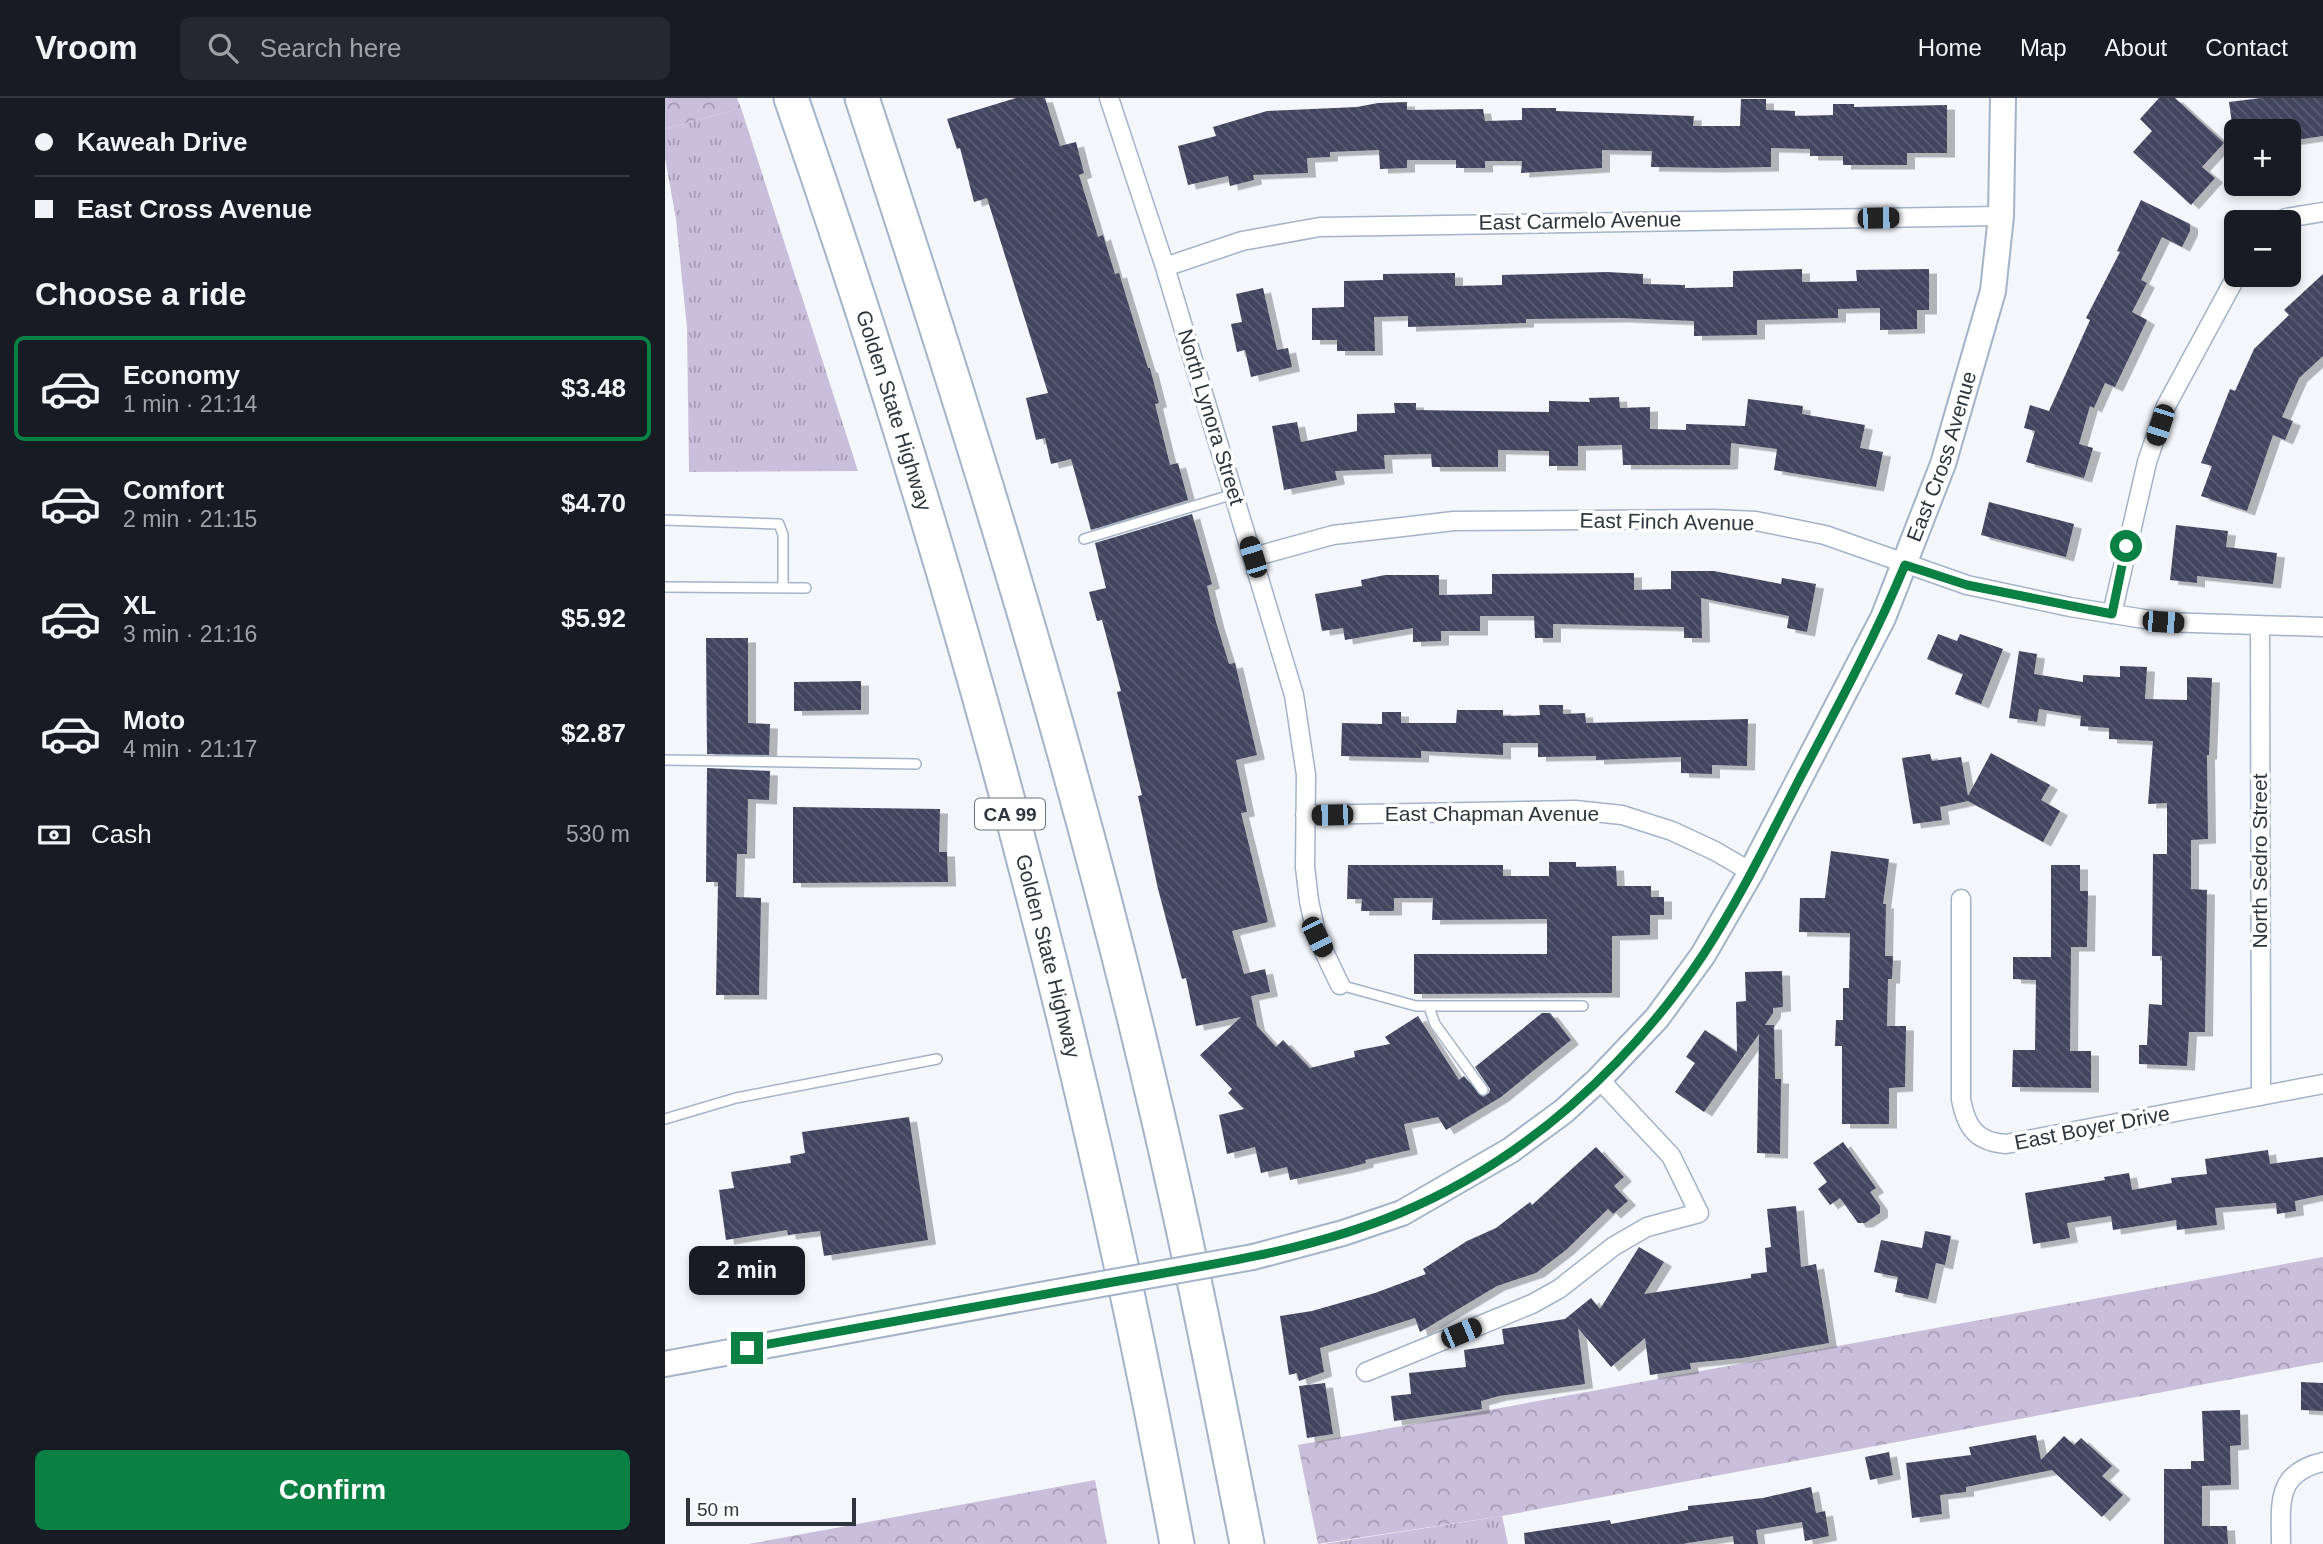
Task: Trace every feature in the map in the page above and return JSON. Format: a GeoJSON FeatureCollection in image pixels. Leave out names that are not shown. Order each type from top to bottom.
{"type":"FeatureCollection","features":[{"type":"Feature","properties":{"kind":"highway","name":"Golden State Highway"},"geometry":{"type":"LineString","coordinates":[[790,98],[905,448],[975,682],[1025,867],[1123,1273],[1177,1544]]}},
{"type":"Feature","properties":{"kind":"highway","name":"CA 99"},"geometry":{"type":"LineString","coordinates":[[862,98],[958,391],[1027,617],[1091,852],[1159,1117],[1247,1544]]}},
{"type":"Feature","properties":{"kind":"street","name":"North Lynora Street"},"geometry":{"type":"LineString","coordinates":[[1109,98],[1165,267],[1294,695],[1306,775],[1309,901],[1317,937],[1340,985]]}},
{"type":"Feature","properties":{"kind":"street","name":"East Cross Avenue"},"geometry":{"type":"LineString","coordinates":[[665,1364],[1253,1257],[1343,1233],[1402,1213],[1511,1150],[1565,1111],[1657,1018],[1703,955],[1751,872],[1883,618],[1944,464],[1993,291],[2001,216],[2003,98]]}},
{"type":"Feature","properties":{"kind":"street"},"geometry":{"type":"LineString","coordinates":[[2301,216],[2323,212]]}},
{"type":"Feature","properties":{"kind":"street","name":"East Carmelo Avenue"},"geometry":{"type":"LineString","coordinates":[[1165,267],[1242,241],[1320,227],[2001,216]]}},
{"type":"Feature","properties":{"kind":"street"},"geometry":{"type":"LineString","coordinates":[[2112,614],[2147,462],[2166,406],[2230,287]]}},
{"type":"Feature","properties":{"kind":"street","name":"East Finch Avenue"},"geometry":{"type":"LineString","coordinates":[[1253,557],[1333,534],[1454,521],[1756,521],[1825,534],[1905,565],[1967,585],[2112,614],[2163,622],[2323,627]]}},
{"type":"Feature","properties":{"kind":"street","name":"North Sedro Street"},"geometry":{"type":"LineString","coordinates":[[2260,627],[2261,1096]]}},
{"type":"Feature","properties":{"kind":"street","name":"East Chapman Avenue"},"geometry":{"type":"LineString","coordinates":[[1305,815],[1574,810],[1622,815],[1672,831],[1751,872]]}},
{"type":"Feature","properties":{"kind":"street","name":"East Boyer Drive"},"geometry":{"type":"LineString","coordinates":[[1961,899],[1961,1099],[1968,1127],[1984,1141],[2006,1144],[2323,1084]]}},
{"type":"Feature","properties":{"kind":"street"},"geometry":{"type":"LineString","coordinates":[[1366,1372],[1532,1304],[1567,1284],[1614,1246],[1647,1227],[1699,1213],[1671,1156],[1598,1079]]}},
{"type":"Feature","properties":{"kind":"street"},"geometry":{"type":"LineString","coordinates":[[2281,1544],[2282,1494],[2289,1479],[2303,1468],[2323,1462]]}},
{"type":"Feature","properties":{"kind":"lane"},"geometry":{"type":"LineString","coordinates":[[1084,539],[1234,494]]}},
{"type":"Feature","properties":{"kind":"lane"},"geometry":{"type":"LineString","coordinates":[[665,520],[779,524],[783,535],[783,588]]}},
{"type":"Feature","properties":{"kind":"lane"},"geometry":{"type":"LineString","coordinates":[[665,587],[806,588]]}},
{"type":"Feature","properties":{"kind":"lane"},"geometry":{"type":"LineString","coordinates":[[665,761],[916,764]]}},
{"type":"Feature","properties":{"kind":"lane"},"geometry":{"type":"LineString","coordinates":[[1340,985],[1377,997],[1429,1007],[1583,1006]]}},
{"type":"Feature","properties":{"kind":"lane"},"geometry":{"type":"LineString","coordinates":[[1429,1007],[1435,1024],[1483,1090]]}},
{"type":"Feature","properties":{"kind":"lane"},"geometry":{"type":"LineString","coordinates":[[665,1119],[736,1098],[937,1059]]}},
{"type":"Feature","properties":{"kind":"green space"},"geometry":{"type":"Polygon","coordinates":[[[665,98],[737,98],[741,108],[665,129],[665,98]]]}},
{"type":"Feature","properties":{"kind":"green space"},"geometry":{"type":"Polygon","coordinates":[[[741,108],[858,471],[689,472],[687,328],[676,219],[665,158],[665,129],[741,108]]]}},
{"type":"Feature","properties":{"kind":"green space"},"geometry":{"type":"Polygon","coordinates":[[[2323,1257],[2323,1362],[1502,1516],[1318,1544],[1298,1445],[2323,1257]]]}},
{"type":"Feature","properties":{"kind":"green space"},"geometry":{"type":"Polygon","coordinates":[[[1095,1480],[1107,1544],[749,1544],[1095,1480]]]}},
{"type":"Feature","properties":{"kind":"green space"},"geometry":{"type":"Polygon","coordinates":[[[1502,1516],[1508,1544],[1324,1544],[1502,1516]]]}},
{"type":"Feature","properties":{"kind":"building"},"geometry":{"type":"Polygon","coordinates":[[[1016,98],[1045,98],[1060,146],[1076,142],[1084,173],[1079,175],[1098,237],[1103,235],[1115,274],[1119,273],[1150,368],[1159,403],[1155,404],[1170,465],[1178,463],[1188,500],[1091,530],[1071,459],[1051,464],[1045,438],[1036,440],[1026,398],[1048,393],[987,198],[974,202],[960,148],[957,149],[947,119],[1016,98]]]}},
{"type":"Feature","properties":{"kind":"building"},"geometry":{"type":"Polygon","coordinates":[[[2159,98],[2175,98],[2224,143],[2202,167],[2215,178],[2191,205],[2133,152],[2152,131],[2140,119],[2159,98]]]}},
{"type":"Feature","properties":{"kind":"building"},"geometry":{"type":"Polygon","coordinates":[[[2261,98],[2323,98],[2323,136],[2301,139],[2301,119],[2231,119],[2229,102],[2261,98]]]}},
{"type":"Feature","properties":{"kind":"building"},"geometry":{"type":"Polygon","coordinates":[[[1741,99],[1766,99],[1766,110],[1795,111],[1795,116],[1833,115],[1833,104],[1854,104],[1854,107],[1947,105],[1947,153],[1907,153],[1907,165],[1843,165],[1843,156],[1810,156],[1810,149],[1771,148],[1771,167],[1718,168],[1651,167],[1652,151],[1602,150],[1602,168],[1521,173],[1522,161],[1485,161],[1485,168],[1456,168],[1456,160],[1407,160],[1407,168],[1380,169],[1379,150],[1330,152],[1330,157],[1307,158],[1308,173],[1253,175],[1254,180],[1230,186],[1228,176],[1188,185],[1178,146],[1216,136],[1213,127],[1267,111],[1407,102],[1407,110],[1483,109],[1485,121],[1522,120],[1522,108],[1556,108],[1556,111],[1694,116],[1693,126],[1740,126],[1741,99]]]}},
{"type":"Feature","properties":{"kind":"building"},"geometry":{"type":"Polygon","coordinates":[[[2141,200],[2190,224],[2190,231],[2182,247],[2162,237],[2141,280],[2147,283],[2132,312],[2147,320],[2115,387],[2105,383],[2094,408],[2090,406],[2079,444],[2093,448],[2084,478],[2026,462],[2035,431],[2024,428],[2030,405],[2049,411],[2090,320],[2086,318],[2120,252],[2117,251],[2141,200]]]}},
{"type":"Feature","properties":{"kind":"building"},"geometry":{"type":"Polygon","coordinates":[[[1802,269],[1802,282],[1857,281],[1856,270],[1929,269],[1929,310],[1917,310],[1917,329],[1880,330],[1880,308],[1838,309],[1838,318],[1757,320],[1757,335],[1694,336],[1694,321],[1620,318],[1526,319],[1526,323],[1408,327],[1408,316],[1374,317],[1375,351],[1337,351],[1337,340],[1312,340],[1312,308],[1344,307],[1344,281],[1383,280],[1383,274],[1455,273],[1455,286],[1502,285],[1502,275],[1607,272],[1643,274],[1643,284],[1685,285],[1685,288],[1733,287],[1733,271],[1802,269]]]}},
{"type":"Feature","properties":{"kind":"building"},"geometry":{"type":"Polygon","coordinates":[[[2323,274],[2323,356],[2299,378],[2282,417],[2293,421],[2285,440],[2273,435],[2247,511],[2201,496],[2212,466],[2201,463],[2230,389],[2235,391],[2254,349],[2289,315],[2284,310],[2323,274]]]}},
{"type":"Feature","properties":{"kind":"building"},"geometry":{"type":"Polygon","coordinates":[[[1263,288],[1277,350],[1288,348],[1292,367],[1251,377],[1245,350],[1237,352],[1231,324],[1242,322],[1236,294],[1263,288]]]}},
{"type":"Feature","properties":{"kind":"building"},"geometry":{"type":"Polygon","coordinates":[[[1619,397],[1620,408],[1650,407],[1650,429],[1686,430],[1686,424],[1745,426],[1748,399],[1803,406],[1802,414],[1865,425],[1860,448],[1883,452],[1876,487],[1774,470],[1777,449],[1731,443],[1730,465],[1623,465],[1622,445],[1578,446],[1578,466],[1549,466],[1549,451],[1498,450],[1498,467],[1432,467],[1431,454],[1384,455],[1385,469],[1335,471],[1337,480],[1284,490],[1272,426],[1297,422],[1301,442],[1357,431],[1357,414],[1395,413],[1394,403],[1416,403],[1416,410],[1549,412],[1549,401],[1590,402],[1589,398],[1619,397]]]}},
{"type":"Feature","properties":{"kind":"building"},"geometry":{"type":"Polygon","coordinates":[[[1989,502],[2074,524],[2066,557],[1981,535],[1989,502]]]}},
{"type":"Feature","properties":{"kind":"building"},"geometry":{"type":"Polygon","coordinates":[[[1192,514],[1212,584],[1207,586],[1216,622],[1229,664],[1235,663],[1257,755],[1236,760],[1247,812],[1241,813],[1268,922],[1232,931],[1244,974],[1265,969],[1270,992],[1251,996],[1257,1026],[1276,1047],[1283,1040],[1310,1068],[1355,1057],[1354,1051],[1390,1044],[1385,1037],[1418,1016],[1459,1080],[1464,1076],[1483,1097],[1490,1089],[1475,1067],[1542,1013],[1550,1013],[1571,1040],[1501,1097],[1446,1130],[1438,1117],[1404,1124],[1410,1150],[1365,1160],[1366,1163],[1347,1168],[1290,1180],[1287,1167],[1261,1173],[1255,1147],[1227,1154],[1219,1115],[1244,1109],[1228,1093],[1232,1089],[1200,1055],[1241,1017],[1196,1026],[1186,978],[1182,979],[1158,889],[1138,796],[1142,795],[1117,692],[1121,691],[1102,620],[1097,621],[1089,592],[1106,588],[1095,543],[1192,514]]]}},
{"type":"Feature","properties":{"kind":"building"},"geometry":{"type":"Polygon","coordinates":[[[2176,525],[2228,531],[2226,547],[2277,553],[2273,584],[2197,576],[2197,583],[2170,580],[2176,525]]]}},
{"type":"Feature","properties":{"kind":"building"},"geometry":{"type":"Polygon","coordinates":[[[1671,571],[1714,571],[1781,584],[1782,578],[1816,584],[1807,632],[1787,628],[1789,616],[1701,598],[1702,638],[1684,638],[1684,627],[1553,624],[1553,638],[1535,638],[1534,616],[1480,616],[1480,631],[1441,631],[1441,641],[1413,642],[1413,628],[1345,640],[1343,628],[1322,631],[1315,594],[1362,586],[1361,580],[1385,575],[1439,575],[1439,595],[1492,594],[1492,574],[1634,573],[1634,590],[1671,589],[1671,571]]]}},
{"type":"Feature","properties":{"kind":"building"},"geometry":{"type":"Polygon","coordinates":[[[1938,634],[1957,641],[1960,634],[2003,649],[1981,704],[1955,694],[1963,674],[1927,659],[1938,634]]]}},
{"type":"Feature","properties":{"kind":"building"},"geometry":{"type":"Polygon","coordinates":[[[706,638],[748,638],[748,723],[770,724],[769,755],[707,754],[706,638]]]}},
{"type":"Feature","properties":{"kind":"building"},"geometry":{"type":"Polygon","coordinates":[[[2019,651],[2037,654],[2034,674],[2083,682],[2083,675],[2120,677],[2120,666],[2147,667],[2145,699],[2187,700],[2187,677],[2212,678],[2207,755],[2208,839],[2191,840],[2191,889],[2207,890],[2205,1032],[2189,1032],[2187,1066],[2139,1064],[2139,1045],[2147,1045],[2149,1004],[2162,1005],[2162,956],[2152,956],[2153,854],[2167,854],[2167,803],[2148,804],[2153,741],[2109,739],[2109,728],[2080,726],[2081,716],[2039,709],[2037,722],[2009,718],[2019,651]]]}},
{"type":"Feature","properties":{"kind":"building"},"geometry":{"type":"Polygon","coordinates":[[[861,681],[861,710],[794,711],[794,682],[861,681]]]}},
{"type":"Feature","properties":{"kind":"building"},"geometry":{"type":"Polygon","coordinates":[[[1539,705],[1563,705],[1563,714],[1585,713],[1586,723],[1748,719],[1747,766],[1712,765],[1712,774],[1681,773],[1681,757],[1596,760],[1596,756],[1538,757],[1538,743],[1503,743],[1503,755],[1421,751],[1421,758],[1341,756],[1342,723],[1382,724],[1382,712],[1401,712],[1401,723],[1456,723],[1457,710],[1503,710],[1503,716],[1540,715],[1539,705]]]}},
{"type":"Feature","properties":{"kind":"building"},"geometry":{"type":"Polygon","coordinates":[[[1991,753],[2050,785],[2041,800],[2060,811],[2043,842],[1968,801],[1940,807],[1942,820],[1913,824],[1902,758],[1930,754],[1932,761],[1961,757],[1968,796],[1991,753]]]}},
{"type":"Feature","properties":{"kind":"building"},"geometry":{"type":"Polygon","coordinates":[[[707,768],[770,771],[769,800],[748,799],[747,854],[737,854],[736,897],[761,898],[759,995],[716,995],[718,882],[706,882],[707,768]]]}},
{"type":"Feature","properties":{"kind":"building"},"geometry":{"type":"Polygon","coordinates":[[[793,807],[940,809],[939,852],[947,852],[948,882],[793,883],[793,807]]]}},
{"type":"Feature","properties":{"kind":"building"},"geometry":{"type":"Polygon","coordinates":[[[1831,851],[1889,859],[1883,904],[1886,904],[1885,956],[1893,956],[1892,979],[1888,979],[1887,1026],[1906,1026],[1905,1087],[1889,1088],[1889,1124],[1842,1124],[1842,1046],[1835,1046],[1836,1020],[1843,1020],[1843,988],[1849,988],[1850,933],[1799,932],[1800,898],[1825,898],[1831,851]]]}},
{"type":"Feature","properties":{"kind":"building"},"geometry":{"type":"Polygon","coordinates":[[[1549,862],[1576,862],[1576,867],[1616,866],[1617,886],[1651,886],[1651,897],[1664,897],[1664,915],[1650,915],[1650,935],[1612,936],[1612,993],[1414,994],[1414,954],[1547,954],[1547,919],[1432,920],[1433,898],[1394,898],[1394,911],[1361,911],[1362,899],[1347,899],[1348,865],[1503,865],[1503,876],[1549,876],[1549,862]]]}},
{"type":"Feature","properties":{"kind":"building"},"geometry":{"type":"Polygon","coordinates":[[[2051,865],[2080,865],[2080,891],[2088,891],[2087,947],[2071,947],[2070,1051],[2091,1051],[2091,1088],[2012,1087],[2013,1050],[2035,1050],[2036,980],[2013,979],[2013,957],[2051,957],[2051,865]]]}},
{"type":"Feature","properties":{"kind":"building"},"geometry":{"type":"Polygon","coordinates":[[[1782,971],[1783,1007],[1773,1008],[1773,1013],[1765,1025],[1774,1025],[1775,1079],[1781,1079],[1780,1154],[1757,1153],[1759,1034],[1704,1112],[1675,1092],[1695,1063],[1686,1057],[1705,1030],[1737,1052],[1736,1002],[1746,1001],[1745,972],[1782,971]]]}},
{"type":"Feature","properties":{"kind":"building"},"geometry":{"type":"Polygon","coordinates":[[[909,1117],[928,1240],[824,1256],[820,1231],[788,1235],[787,1230],[726,1240],[719,1190],[734,1188],[731,1172],[791,1163],[790,1156],[805,1153],[802,1132],[909,1117]]]}},
{"type":"Feature","properties":{"kind":"building"},"geometry":{"type":"Polygon","coordinates":[[[1843,1142],[1876,1188],[1870,1192],[1880,1206],[1880,1213],[1865,1223],[1858,1223],[1840,1198],[1830,1205],[1818,1189],[1827,1182],[1813,1163],[1843,1142]]]}},
{"type":"Feature","properties":{"kind":"building"},"geometry":{"type":"Polygon","coordinates":[[[1596,1147],[1624,1177],[1614,1186],[1628,1201],[1613,1214],[1608,1209],[1566,1250],[1536,1273],[1497,1286],[1420,1332],[1415,1318],[1320,1348],[1324,1372],[1299,1381],[1297,1373],[1289,1375],[1280,1316],[1312,1311],[1375,1293],[1426,1274],[1423,1269],[1467,1241],[1496,1228],[1530,1202],[1532,1205],[1596,1147]]]}},
{"type":"Feature","properties":{"kind":"building"},"geometry":{"type":"Polygon","coordinates":[[[2268,1150],[2270,1164],[2323,1157],[2323,1195],[2295,1201],[2296,1211],[2277,1214],[2276,1203],[2215,1208],[2217,1225],[2177,1230],[2176,1220],[2113,1230],[2111,1216],[2067,1223],[2070,1238],[2033,1244],[2025,1193],[2105,1180],[2104,1177],[2129,1173],[2132,1190],[2172,1183],[2171,1178],[2207,1174],[2205,1159],[2268,1150]]]}},
{"type":"Feature","properties":{"kind":"building"},"geometry":{"type":"Polygon","coordinates":[[[1796,1206],[1801,1267],[1816,1264],[1829,1343],[1742,1358],[1690,1363],[1691,1369],[1650,1375],[1645,1338],[1611,1367],[1578,1328],[1585,1384],[1499,1396],[1481,1401],[1482,1409],[1394,1421],[1391,1396],[1411,1394],[1409,1373],[1466,1367],[1464,1350],[1504,1344],[1502,1329],[1565,1319],[1591,1298],[1600,1309],[1639,1247],[1664,1262],[1644,1294],[1751,1278],[1751,1274],[1767,1272],[1765,1248],[1771,1247],[1767,1209],[1796,1206]]]}},
{"type":"Feature","properties":{"kind":"building"},"geometry":{"type":"Polygon","coordinates":[[[1925,1231],[1951,1236],[1945,1265],[1936,1263],[1928,1299],[1895,1292],[1898,1277],[1874,1272],[1881,1240],[1922,1248],[1925,1231]]]}},
{"type":"Feature","properties":{"kind":"building"},"geometry":{"type":"Polygon","coordinates":[[[2301,1382],[2323,1383],[2323,1411],[2301,1410],[2301,1382]]]}},
{"type":"Feature","properties":{"kind":"building"},"geometry":{"type":"Polygon","coordinates":[[[1325,1383],[1333,1434],[1307,1438],[1299,1386],[1325,1383]]]}},
{"type":"Feature","properties":{"kind":"building"},"geometry":{"type":"Polygon","coordinates":[[[2240,1410],[2241,1445],[2230,1446],[2231,1485],[2202,1486],[2202,1526],[2227,1526],[2228,1544],[2164,1544],[2164,1469],[2191,1469],[2191,1461],[2204,1461],[2202,1411],[2240,1410]]]}},
{"type":"Feature","properties":{"kind":"building"},"geometry":{"type":"Polygon","coordinates":[[[2036,1435],[2041,1460],[2064,1436],[2074,1445],[2081,1438],[2112,1466],[2102,1476],[2123,1495],[2102,1517],[2052,1470],[1966,1487],[1966,1492],[1940,1495],[1942,1514],[1912,1518],[1906,1463],[1971,1455],[1969,1447],[2036,1435]]]}},
{"type":"Feature","properties":{"kind":"building"},"geometry":{"type":"Polygon","coordinates":[[[1889,1452],[1893,1475],[1870,1480],[1865,1457],[1889,1452]]]}},
{"type":"Feature","properties":{"kind":"building"},"geometry":{"type":"Polygon","coordinates":[[[1811,1487],[1816,1513],[1825,1511],[1829,1536],[1805,1541],[1802,1522],[1756,1530],[1758,1544],[1734,1544],[1733,1536],[1682,1544],[1525,1544],[1524,1533],[1610,1520],[1611,1524],[1688,1510],[1688,1506],[1763,1498],[1811,1487]]]}},
{"type":"Feature","properties":{"kind":"route"},"geometry":{"type":"LineString","coordinates":[[747,1348],[1253,1257],[1343,1233],[1402,1213],[1460,1182],[1565,1111],[1657,1018],[1703,955],[1751,872],[1883,618],[1905,565],[1967,585],[2112,614],[2126,546]]}}]}
